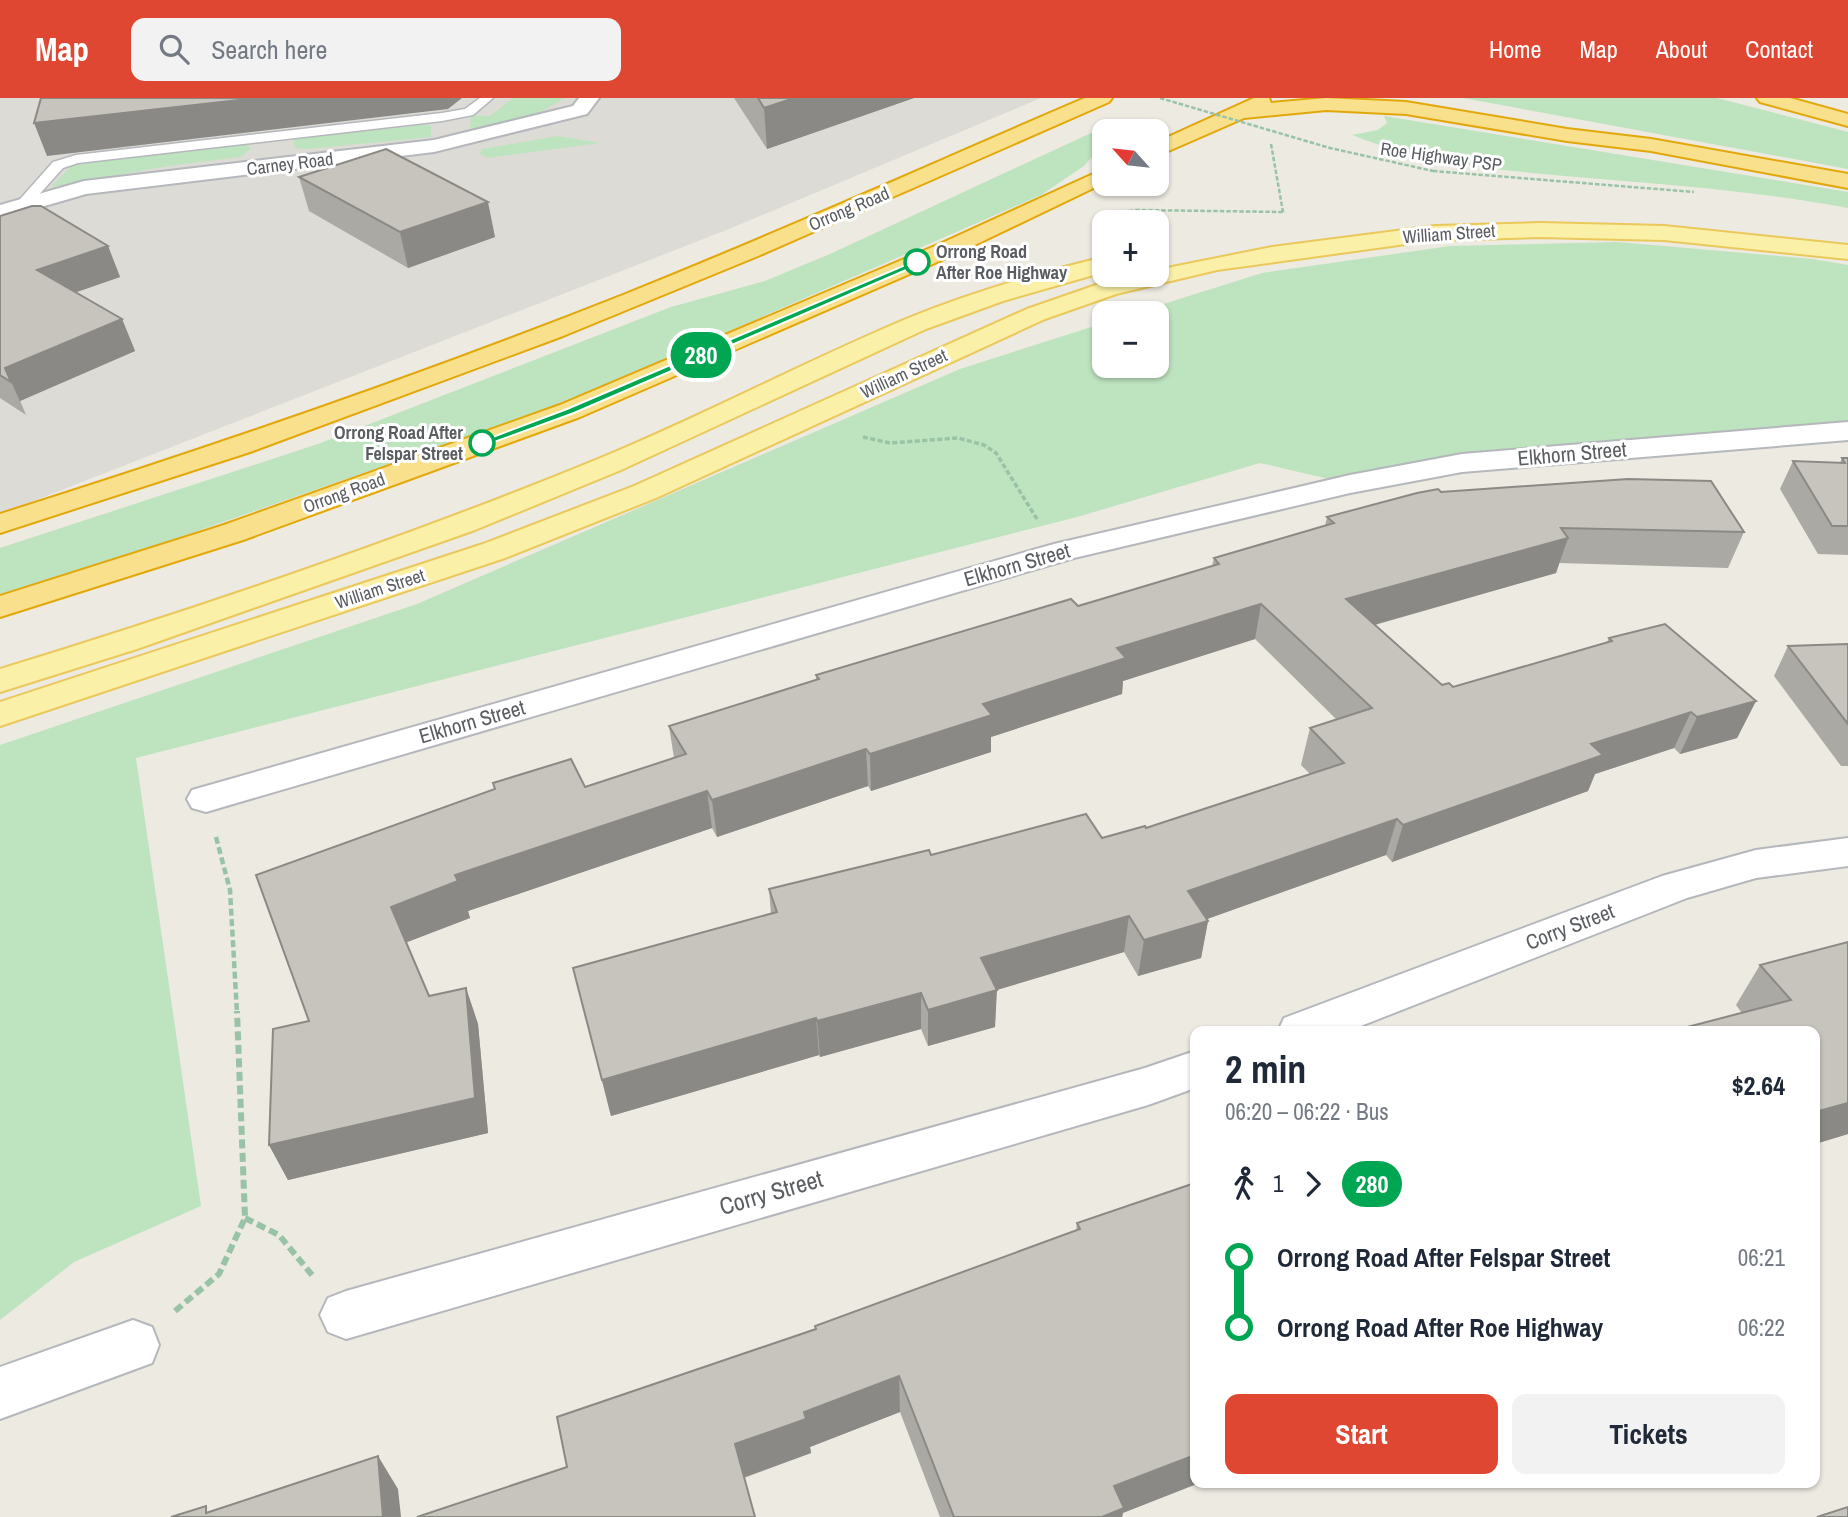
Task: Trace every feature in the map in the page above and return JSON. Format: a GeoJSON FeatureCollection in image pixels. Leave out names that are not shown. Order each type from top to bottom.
{"type":"FeatureCollection","features":[{"type":"Feature","properties":{"kind":"highway","name":"Orrong Road"},"geometry":{"type":"LineString","coordinates":[[0,524],[188,466],[495,354],[844,212],[1100,98]]}},
{"type":"Feature","properties":{"kind":"highway"},"geometry":{"type":"LineString","coordinates":[[1169,145],[1270,98]]}},
{"type":"Feature","properties":{"kind":"highway"},"geometry":{"type":"LineString","coordinates":[[1446,98],[1575,125],[1651,145]]}},
{"type":"Feature","properties":{"kind":"highway"},"geometry":{"type":"LineString","coordinates":[[1767,98],[1848,120]]}},
{"type":"Feature","properties":{"kind":"highway"},"geometry":{"type":"LineString","coordinates":[[1824,98],[1848,104]]}},
{"type":"Feature","properties":{"kind":"highway"},"geometry":{"type":"LineString","coordinates":[[1240,112],[1326,104],[1406,108],[1567,135],[1651,145],[1848,181]]}},
{"type":"Feature","properties":{"kind":"highway","name":"Orrong Road"},"geometry":{"type":"LineString","coordinates":[[0,607],[232,533],[570,411],[950,248],[1092,180]]}},
{"type":"Feature","properties":{"kind":"main road","name":"William Street"},"geometry":{"type":"LineString","coordinates":[[1198,245],[1308,228],[1421,218],[1531,214],[1654,218],[1763,226],[1848,236]]}},
{"type":"Feature","properties":{"kind":"main road","name":"William Street"},"geometry":{"type":"LineString","coordinates":[[0,715],[494,551],[645,492],[1025,319],[1108,289],[1272,254],[1435,233],[1540,230],[1664,233],[1848,251]]}},
{"type":"Feature","properties":{"kind":"main road","name":"William Street"},"geometry":{"type":"LineString","coordinates":[[0,681],[125,642],[464,523],[611,464],[918,324],[994,296],[1092,267]]}},
{"type":"Feature","properties":{"kind":"street","name":"Carney Road"},"geometry":{"type":"LineString","coordinates":[[0,212],[85,188],[445,144],[584,104]]}},
{"type":"Feature","properties":{"kind":"street","name":"Elkhorn Street"},"geometry":{"type":"LineString","coordinates":[[206,799],[1065,551],[1350,484],[1462,463],[1848,431]]}},
{"type":"Feature","properties":{"kind":"street","name":"Corry Street"},"geometry":{"type":"LineString","coordinates":[[1313,1026],[1676,886],[1756,864],[1848,852]]}},
{"type":"Feature","properties":{"kind":"street","name":"Corry Street"},"geometry":{"type":"LineString","coordinates":[[346,1315],[1148,1086],[1190,1071]]}},
{"type":"Feature","properties":{"kind":"street"},"geometry":{"type":"LineString","coordinates":[[0,1393],[133,1345]]}},
{"type":"Feature","properties":{"kind":"lane"},"geometry":{"type":"LineString","coordinates":[[21,206],[58,166],[76,159],[442,117],[469,112],[487,98]]}},
{"type":"Feature","properties":{"kind":"lane"},"geometry":{"type":"LineString","coordinates":[[442,117],[445,144]]}},
{"type":"Feature","properties":{"kind":"path","name":"Roe Highway PSP"},"geometry":{"type":"LineString","coordinates":[[1160,98],[1301,142],[1364,158],[1433,171],[1702,193]]}},
{"type":"Feature","properties":{"kind":"path"},"geometry":{"type":"LineString","coordinates":[[852,432],[890,443],[950,437],[986,445],[996,453],[1025,504],[1065,551]]}},
{"type":"Feature","properties":{"kind":"path"},"geometry":{"type":"LineString","coordinates":[[133,1345],[219,1275],[245,1218],[242,1104],[230,890],[206,799]]}},
{"type":"Feature","properties":{"kind":"path"},"geometry":{"type":"LineString","coordinates":[[245,1218],[279,1235],[346,1315]]}},
{"type":"Feature","properties":{"kind":"shaded area"},"geometry":{"type":"Polygon","coordinates":[[[0,98],[1041,98],[729,229],[0,514],[0,98]]]}},
{"type":"Feature","properties":{"kind":"green space"},"geometry":{"type":"Polygon","coordinates":[[[513,98],[565,98],[504,127],[491,130],[470,128],[471,115],[490,116],[513,98]]]}},
{"type":"Feature","properties":{"kind":"green space"},"geometry":{"type":"Polygon","coordinates":[[[1463,98],[1717,98],[1848,132],[1848,169],[1463,98]]]}},
{"type":"Feature","properties":{"kind":"green space"},"geometry":{"type":"Polygon","coordinates":[[[1384,116],[1848,192],[1848,208],[1718,190],[1468,165],[1409,153],[1352,135],[1378,130],[1387,123],[1384,116]]]}},
{"type":"Feature","properties":{"kind":"green space"},"geometry":{"type":"Polygon","coordinates":[[[431,125],[431,137],[308,149],[295,148],[293,139],[431,125]]]}},
{"type":"Feature","properties":{"kind":"green space"},"geometry":{"type":"Polygon","coordinates":[[[1092,133],[1092,157],[1084,166],[1041,195],[569,401],[123,557],[0,594],[0,548],[318,444],[671,307],[765,281],[830,254],[1092,133]]]}},
{"type":"Feature","properties":{"kind":"green space"},"geometry":{"type":"Polygon","coordinates":[[[558,136],[600,143],[487,158],[480,154],[482,149],[558,136]]]}},
{"type":"Feature","properties":{"kind":"green space"},"geometry":{"type":"Polygon","coordinates":[[[247,144],[251,149],[240,157],[168,166],[51,187],[72,165],[247,144]]]}},
{"type":"Feature","properties":{"kind":"green space"},"geometry":{"type":"Polygon","coordinates":[[[1618,242],[1813,259],[1848,265],[1848,431],[1683,444],[1350,484],[1260,463],[1077,517],[136,758],[201,1206],[74,1262],[0,1320],[0,745],[417,604],[960,369],[1092,327],[1092,378],[1169,378],[1169,302],[1262,273],[1450,246],[1618,242]]]}},
{"type":"Feature","properties":{"kind":"building"},"geometry":{"type":"Polygon","coordinates":[[[41,98],[257,98],[34,123],[41,98]]]}},
{"type":"Feature","properties":{"kind":"building"},"geometry":{"type":"Polygon","coordinates":[[[758,98],[794,98],[764,108],[758,98]]]}},
{"type":"Feature","properties":{"kind":"building"},"geometry":{"type":"Polygon","coordinates":[[[386,149],[488,202],[400,232],[299,177],[386,149]]]}},
{"type":"Feature","properties":{"kind":"building"},"geometry":{"type":"Polygon","coordinates":[[[32,206],[41,206],[108,246],[37,270],[122,319],[5,368],[11,382],[0,375],[0,216],[32,206]]]}},
{"type":"Feature","properties":{"kind":"building"},"geometry":{"type":"Polygon","coordinates":[[[1842,458],[1848,458],[1848,526],[1832,526],[1793,461],[1845,463],[1842,458]]]}},
{"type":"Feature","properties":{"kind":"building"},"geometry":{"type":"Polygon","coordinates":[[[1628,479],[1711,481],[1744,532],[1561,528],[1568,538],[1346,599],[1442,685],[1449,683],[1453,687],[1612,641],[1609,638],[1665,624],[1756,701],[1697,717],[1691,712],[1591,744],[1603,755],[1403,825],[1397,819],[1188,891],[1208,921],[1144,940],[1129,916],[981,958],[997,990],[928,1010],[921,993],[817,1021],[816,1018],[602,1080],[573,968],[777,912],[769,889],[929,850],[931,855],[1086,814],[1102,838],[1145,826],[1146,828],[1344,763],[1310,728],[1372,708],[1261,604],[1117,648],[1126,658],[983,704],[992,715],[870,754],[866,749],[712,800],[707,791],[455,875],[458,881],[391,907],[429,996],[466,988],[475,1098],[269,1145],[273,1029],[309,1021],[256,875],[495,789],[493,783],[571,759],[585,787],[686,754],[669,726],[819,679],[816,675],[1071,599],[1078,606],[1219,564],[1214,558],[1334,523],[1327,517],[1438,489],[1441,492],[1628,479]]]}},
{"type":"Feature","properties":{"kind":"building"},"geometry":{"type":"Polygon","coordinates":[[[1848,644],[1848,724],[1788,646],[1848,644]]]}},
{"type":"Feature","properties":{"kind":"building"},"geometry":{"type":"Polygon","coordinates":[[[1848,942],[1848,1103],[1820,1111],[1820,1026],[1691,1026],[1791,1000],[1760,965],[1848,942]]]}},
{"type":"Feature","properties":{"kind":"building"},"geometry":{"type":"Polygon","coordinates":[[[1190,1185],[1190,1457],[1114,1486],[1124,1508],[1102,1517],[954,1517],[899,1376],[804,1412],[806,1419],[735,1444],[755,1517],[417,1517],[567,1467],[557,1417],[816,1329],[815,1326],[1080,1229],[1077,1223],[1190,1185]]]}},
{"type":"Feature","properties":{"kind":"building"},"geometry":{"type":"Polygon","coordinates":[[[378,1456],[383,1517],[171,1517],[206,1506],[206,1513],[378,1456]]]}},
{"type":"Feature","properties":{"kind":"building"},"geometry":{"type":"Polygon","coordinates":[[[1848,1507],[1848,1517],[1817,1517],[1848,1507]]]}},
{"type":"Feature","properties":{"kind":"bus line","name":"280"},"geometry":{"type":"LineString","coordinates":[[482,443],[570,411],[917,262]]}},
{"type":"Feature","properties":{"kind":"place","name":"Orrong Road After Roe Highway"},"geometry":{"type":"Point","coordinates":[917,262]}},
{"type":"Feature","properties":{"kind":"place","name":"Orrong Road After Felspar Street"},"geometry":{"type":"Point","coordinates":[482,443]}}]}
